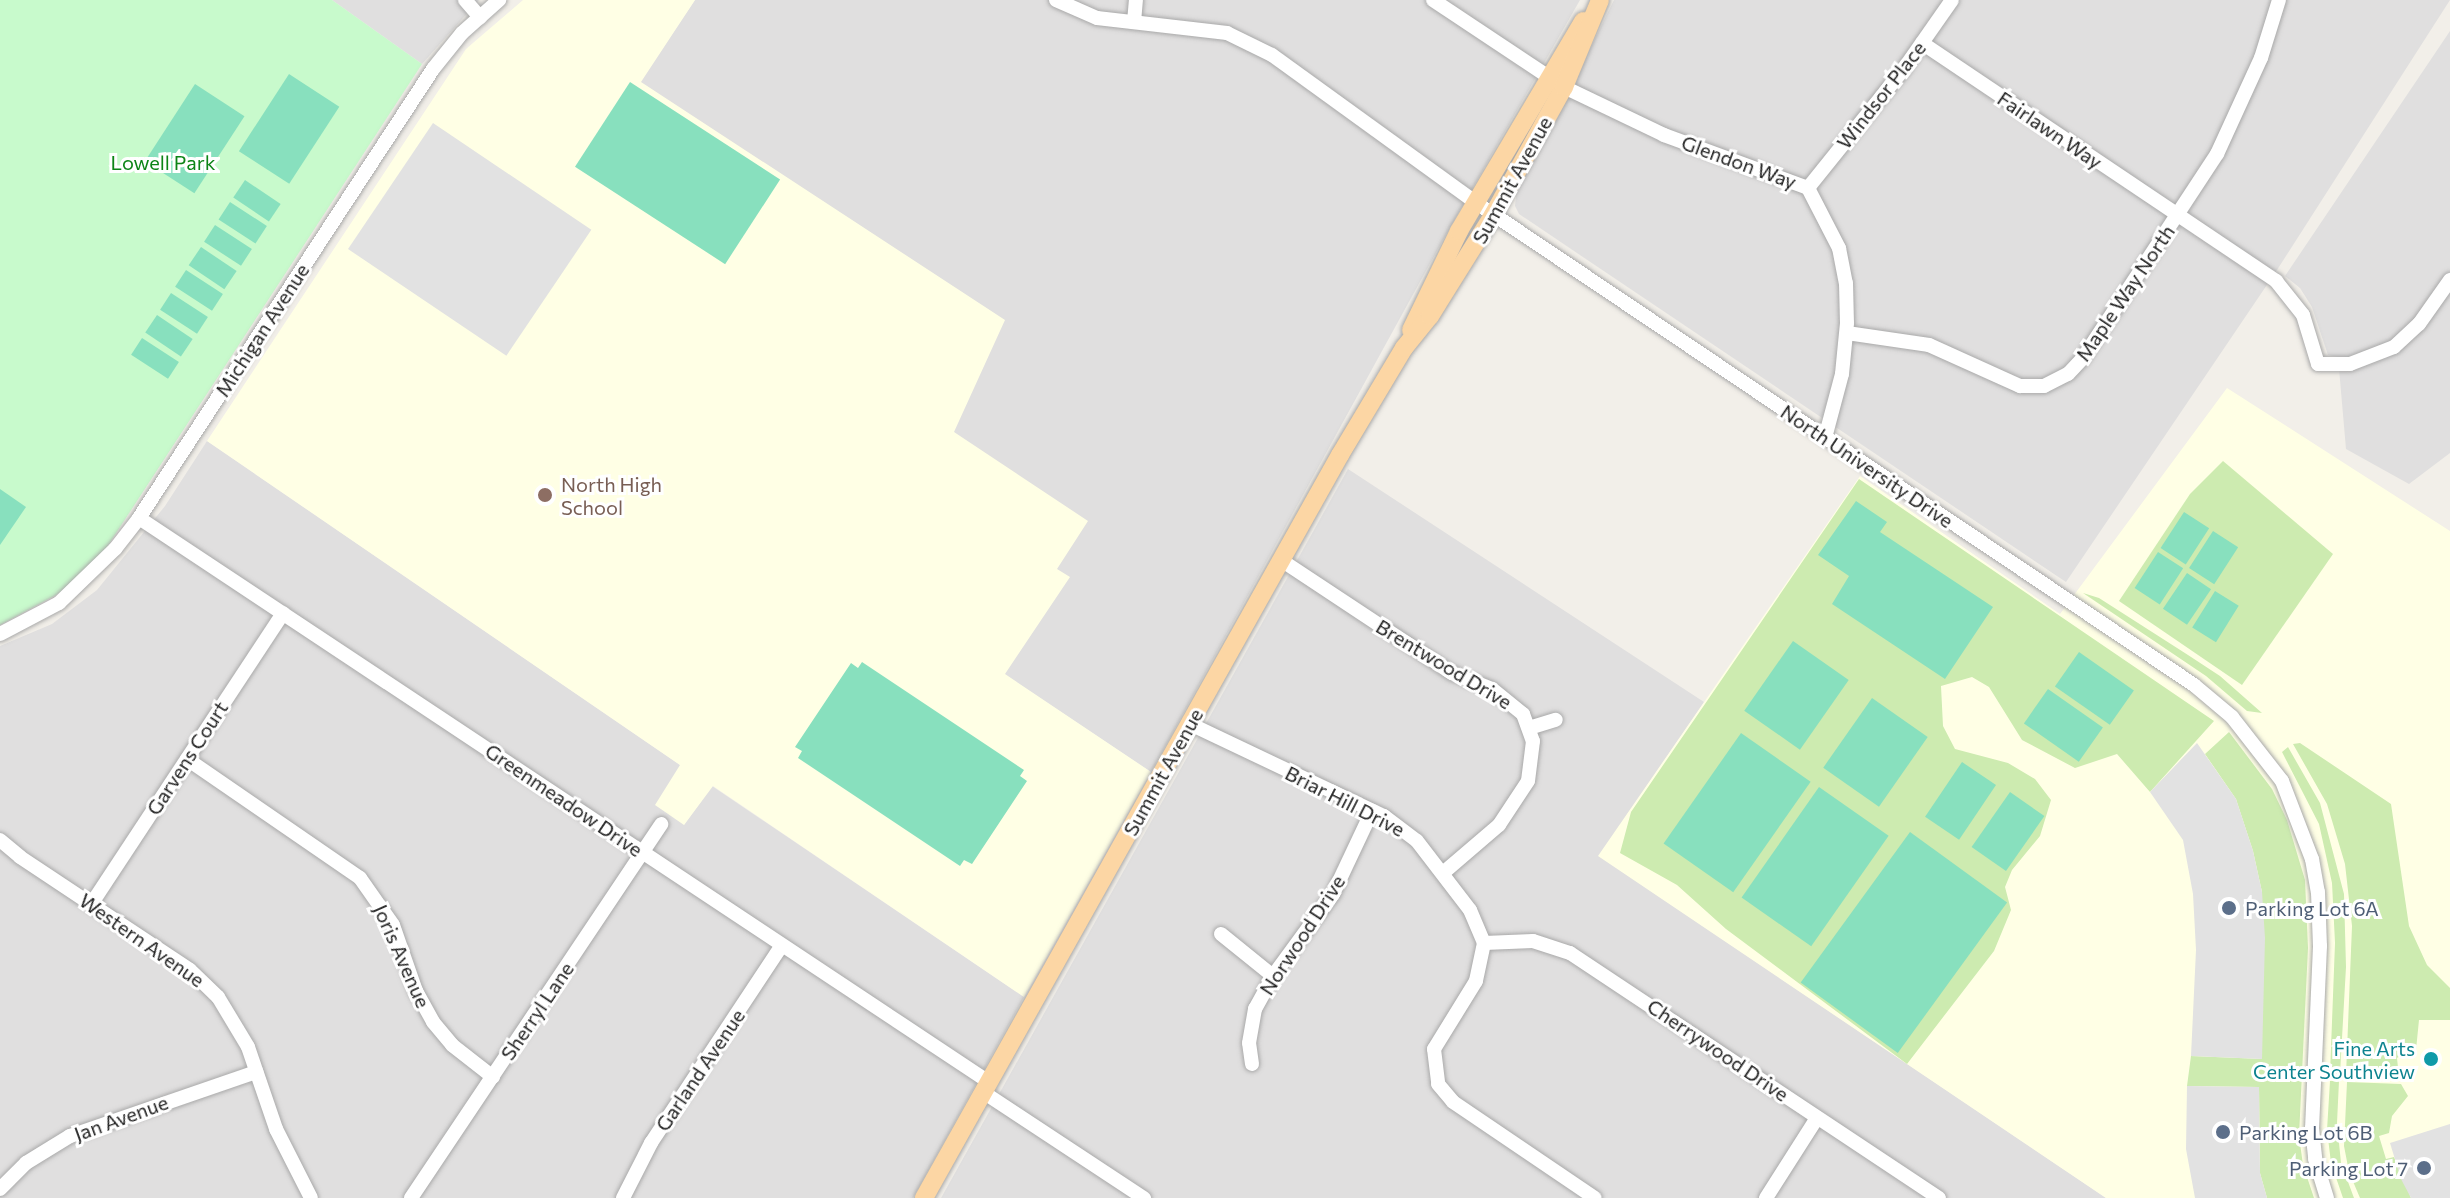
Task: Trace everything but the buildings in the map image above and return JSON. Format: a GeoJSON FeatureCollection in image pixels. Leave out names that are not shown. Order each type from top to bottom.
{"type":"FeatureCollection","features":[{"type":"Feature","properties":{"kind":"main road","name":"Summit Avenue"},"geometry":{"type":"LineString","coordinates":[[924,1198],[1281,560],[1404,348],[1430,316],[1493,215],[1598,0]]}},
{"type":"Feature","properties":{"kind":"main road","name":"Summit Avenue"},"geometry":{"type":"LineString","coordinates":[[1404,348],[1419,308],[1475,202],[1556,82]]}},
{"type":"Feature","properties":{"kind":"street"},"geometry":{"type":"LineString","coordinates":[[465,0],[480,17]]}},
{"type":"Feature","properties":{"kind":"street","name":"Michigan Avenue"},"geometry":{"type":"LineString","coordinates":[[0,634],[47,610],[83,583],[139,518],[433,69],[499,0]]}},
{"type":"Feature","properties":{"kind":"street","name":"North University Drive"},"geometry":{"type":"LineString","coordinates":[[1056,0],[1087,15],[1215,30],[1248,41],[1318,86],[1493,215],[2207,695],[2244,729],[2282,781],[2306,835],[2318,892],[2320,946],[2312,1128],[2315,1159],[2327,1198]]}},
{"type":"Feature","properties":{"kind":"street"},"geometry":{"type":"LineString","coordinates":[[1134,22],[1136,0]]}},
{"type":"Feature","properties":{"kind":"street","name":"Glendon Way"},"geometry":{"type":"LineString","coordinates":[[1433,0],[1556,82],[1664,135],[1808,188],[1839,248],[1846,283],[1847,333],[1839,394],[1825,438]]}},
{"type":"Feature","properties":{"kind":"street","name":"Windsor Place"},"geometry":{"type":"LineString","coordinates":[[1808,188],[1952,0]]}},
{"type":"Feature","properties":{"kind":"street","name":"Maple Way North"},"geometry":{"type":"LineString","coordinates":[[1847,333],[1929,345],[2014,384],[2044,386],[2068,374],[2083,358],[2178,216],[2231,128],[2261,58],[2279,0]]}},
{"type":"Feature","properties":{"kind":"street","name":"Fairlawn Way"},"geometry":{"type":"LineString","coordinates":[[1922,43],[2276,281],[2296,302],[2309,329],[2315,358],[2322,366],[2366,360],[2394,347],[2419,324],[2450,280]]}},
{"type":"Feature","properties":{"kind":"street","name":"Greenmeadow Drive"},"geometry":{"type":"LineString","coordinates":[[139,518],[782,945],[1144,1198]]}},
{"type":"Feature","properties":{"kind":"street","name":"Brentwood Drive"},"geometry":{"type":"LineString","coordinates":[[1281,560],[1452,673],[1503,696],[1523,714],[1529,728],[1532,769],[1522,792],[1481,843],[1443,873]]}},
{"type":"Feature","properties":{"kind":"street","name":"Garvens Court"},"geometry":{"type":"LineString","coordinates":[[92,903],[283,613]]}},
{"type":"Feature","properties":{"kind":"street"},"geometry":{"type":"LineString","coordinates":[[1529,728],[1556,720]]}},
{"type":"Feature","properties":{"kind":"street","name":"Briar Hill Drive"},"geometry":{"type":"LineString","coordinates":[[1190,724],[1372,811],[1408,832],[1443,873],[1479,925],[1484,943]]}},
{"type":"Feature","properties":{"kind":"street","name":"Joris Avenue"},"geometry":{"type":"LineString","coordinates":[[187,759],[360,878],[393,925],[416,991],[433,1022],[452,1045],[493,1077]]}},
{"type":"Feature","properties":{"kind":"street","name":"Norwood Drive"},"geometry":{"type":"LineString","coordinates":[[1252,1064],[1249,1043],[1255,1009],[1273,976],[1324,910],[1372,811]]}},
{"type":"Feature","properties":{"kind":"street","name":"Sherryl Lane"},"geometry":{"type":"LineString","coordinates":[[411,1198],[661,824]]}},
{"type":"Feature","properties":{"kind":"street","name":"Western Avenue"},"geometry":{"type":"LineString","coordinates":[[0,840],[190,970],[210,989],[237,1025],[276,1129],[311,1198]]}},
{"type":"Feature","properties":{"kind":"street"},"geometry":{"type":"LineString","coordinates":[[1221,934],[1273,976]]}},
{"type":"Feature","properties":{"kind":"street","name":"Cherrywood Drive"},"geometry":{"type":"LineString","coordinates":[[1484,943],[1533,941],[1570,953],[1939,1198]]}},
{"type":"Feature","properties":{"kind":"street"},"geometry":{"type":"LineString","coordinates":[[1484,943],[1476,981],[1434,1049],[1438,1084],[1453,1102],[1595,1198]]}},
{"type":"Feature","properties":{"kind":"street","name":"Garland Avenue"},"geometry":{"type":"LineString","coordinates":[[623,1198],[651,1143],[782,945]]}},
{"type":"Feature","properties":{"kind":"street","name":"Jan Avenue"},"geometry":{"type":"LineString","coordinates":[[0,1189],[26,1163],[70,1136],[256,1072]]}},
{"type":"Feature","properties":{"kind":"street"},"geometry":{"type":"LineString","coordinates":[[1766,1198],[1817,1118]]}},
{"type":"Feature","properties":{"kind":"shaded area"},"geometry":{"type":"Polygon","coordinates":[[[332,0],[479,0],[422,64],[332,0]]]}},
{"type":"Feature","properties":{"kind":"shaded area"},"geometry":{"type":"Polygon","coordinates":[[[523,0],[695,0],[641,82],[1005,320],[954,432],[1088,521],[1057,569],[1070,577],[1005,674],[1151,772],[1024,997],[713,786],[684,825],[655,805],[680,765],[207,441],[466,49],[523,0]]]}},
{"type":"Feature","properties":{"kind":"shaded area"},"geometry":{"type":"Polygon","coordinates":[[[695,0],[1580,0],[1444,238],[1151,772],[1004,674],[1069,577],[1057,570],[954,432],[640,82],[695,0]]]}},
{"type":"Feature","properties":{"kind":"shaded area"},"geometry":{"type":"Polygon","coordinates":[[[1614,0],[2450,0],[2277,270],[2066,582],[1519,214],[1515,206],[1517,188],[1553,125],[1614,0]]]}},
{"type":"Feature","properties":{"kind":"shaded area"},"geometry":{"type":"Polygon","coordinates":[[[2450,31],[2450,453],[2409,484],[2346,449],[2338,357],[2328,355],[2312,307],[2300,288],[2285,276],[2450,31]]]}},
{"type":"Feature","properties":{"kind":"shaded area"},"geometry":{"type":"Polygon","coordinates":[[[433,123],[591,230],[506,356],[348,249],[433,123]]]}},
{"type":"Feature","properties":{"kind":"shaded area"},"geometry":{"type":"Polygon","coordinates":[[[2227,388],[2450,531],[2450,1198],[2106,1198],[1598,856],[1860,476],[2060,614],[2227,388]]]}},
{"type":"Feature","properties":{"kind":"shaded area"},"geometry":{"type":"Polygon","coordinates":[[[207,441],[680,765],[684,825],[712,786],[1024,997],[913,1198],[0,1198],[0,646],[52,624],[97,590],[165,506],[207,441]]]}},
{"type":"Feature","properties":{"kind":"shaded area"},"geometry":{"type":"Polygon","coordinates":[[[1348,469],[1704,702],[1599,856],[2106,1198],[941,1198],[1348,469]]]}},
{"type":"Feature","properties":{"kind":"shaded area","name":"Parking Lot 6A"},"geometry":{"type":"Polygon","coordinates":[[[2197,743],[2236,799],[2262,892],[2265,938],[2262,1059],[2191,1056],[2196,950],[2193,894],[2183,840],[2150,792],[2197,743]]]}},
{"type":"Feature","properties":{"kind":"shaded area","name":"Parking Lot 6B"},"geometry":{"type":"Polygon","coordinates":[[[2187,1086],[2259,1087],[2260,1173],[2267,1198],[2195,1198],[2186,1149],[2187,1086]]]}},
{"type":"Feature","properties":{"kind":"shaded area","name":"Parking Lot 7"},"geometry":{"type":"Polygon","coordinates":[[[2450,1124],[2450,1198],[2411,1198],[2401,1179],[2390,1143],[2450,1124]]]}},
{"type":"Feature","properties":{"kind":"green space","name":"Lowell Park"},"geometry":{"type":"Polygon","coordinates":[[[0,0],[332,0],[422,64],[107,547],[76,581],[0,625],[0,0]]]}},
{"type":"Feature","properties":{"kind":"green space"},"geometry":{"type":"Polygon","coordinates":[[[289,74],[339,107],[289,184],[239,151],[289,74]]]}},
{"type":"Feature","properties":{"kind":"green space"},"geometry":{"type":"Polygon","coordinates":[[[630,82],[780,179],[725,264],[575,167],[630,82]]]}},
{"type":"Feature","properties":{"kind":"green space"},"geometry":{"type":"Polygon","coordinates":[[[195,84],[244,116],[194,193],[145,161],[195,84]]]}},
{"type":"Feature","properties":{"kind":"green space"},"geometry":{"type":"Polygon","coordinates":[[[245,180],[281,204],[269,221],[233,197],[245,180]]]}},
{"type":"Feature","properties":{"kind":"green space"},"geometry":{"type":"Polygon","coordinates":[[[230,202],[267,226],[255,244],[219,220],[230,202]]]}},
{"type":"Feature","properties":{"kind":"green space"},"geometry":{"type":"Polygon","coordinates":[[[215,225],[252,249],[241,266],[204,242],[215,225]]]}},
{"type":"Feature","properties":{"kind":"green space"},"geometry":{"type":"Polygon","coordinates":[[[201,247],[237,271],[224,289],[189,265],[201,247]]]}},
{"type":"Feature","properties":{"kind":"green space"},"geometry":{"type":"Polygon","coordinates":[[[186,270],[223,294],[212,311],[175,287],[186,270]]]}},
{"type":"Feature","properties":{"kind":"green space"},"geometry":{"type":"Polygon","coordinates":[[[171,293],[208,317],[197,334],[160,310],[171,293]]]}},
{"type":"Feature","properties":{"kind":"green space"},"geometry":{"type":"Polygon","coordinates":[[[157,315],[193,339],[181,356],[145,332],[157,315]]]}},
{"type":"Feature","properties":{"kind":"green space"},"geometry":{"type":"Polygon","coordinates":[[[142,338],[179,362],[168,379],[131,355],[142,338]]]}},
{"type":"Feature","properties":{"kind":"green space"},"geometry":{"type":"Polygon","coordinates":[[[2223,461],[2333,554],[2242,685],[2119,601],[2190,494],[2223,461]]]}},
{"type":"Feature","properties":{"kind":"green space"},"geometry":{"type":"Polygon","coordinates":[[[1859,479],[2214,721],[2150,792],[2117,754],[2075,768],[2022,740],[1989,687],[1972,677],[1941,686],[1943,726],[1955,749],[2008,763],[2035,779],[2051,800],[2040,836],[2012,870],[2005,887],[2011,910],[1994,951],[1907,1064],[1726,929],[1677,885],[1620,853],[1631,812],[1859,479]]]}},
{"type":"Feature","properties":{"kind":"green space"},"geometry":{"type":"Polygon","coordinates":[[[0,489],[26,507],[0,545],[0,489]]]}},
{"type":"Feature","properties":{"kind":"green space"},"geometry":{"type":"Polygon","coordinates":[[[1856,501],[1887,522],[1880,532],[1993,607],[1945,679],[1832,604],[1849,576],[1818,555],[1856,501]]]}},
{"type":"Feature","properties":{"kind":"green space"},"geometry":{"type":"Polygon","coordinates":[[[2184,512],[2209,528],[2186,564],[2161,548],[2184,512]]]}},
{"type":"Feature","properties":{"kind":"green space"},"geometry":{"type":"Polygon","coordinates":[[[2213,531],[2238,547],[2214,584],[2189,568],[2213,531]]]}},
{"type":"Feature","properties":{"kind":"green space"},"geometry":{"type":"Polygon","coordinates":[[[2158,552],[2183,568],[2160,604],[2135,588],[2158,552]]]}},
{"type":"Feature","properties":{"kind":"green space"},"geometry":{"type":"Polygon","coordinates":[[[2187,573],[2211,589],[2187,625],[2163,609],[2187,573]]]}},
{"type":"Feature","properties":{"kind":"green space"},"geometry":{"type":"Polygon","coordinates":[[[2215,591],[2239,606],[2216,642],[2192,627],[2215,591]]]}},
{"type":"Feature","properties":{"kind":"green space"},"geometry":{"type":"Polygon","coordinates":[[[2083,593],[2099,598],[2220,676],[2262,713],[2247,711],[2206,676],[2083,593]]]}},
{"type":"Feature","properties":{"kind":"green space"},"geometry":{"type":"Polygon","coordinates":[[[1793,641],[1849,680],[1800,750],[1744,711],[1793,641]]]}},
{"type":"Feature","properties":{"kind":"green space"},"geometry":{"type":"Polygon","coordinates":[[[2079,652],[2134,690],[2110,725],[2055,686],[2079,652]]]}},
{"type":"Feature","properties":{"kind":"green space"},"geometry":{"type":"Polygon","coordinates":[[[862,662],[1024,770],[1020,776],[1027,781],[972,864],[964,860],[960,866],[798,758],[802,751],[795,747],[851,663],[858,668],[862,662]]]}},
{"type":"Feature","properties":{"kind":"green space"},"geometry":{"type":"Polygon","coordinates":[[[2048,689],[2103,727],[2079,762],[2024,723],[2048,689]]]}},
{"type":"Feature","properties":{"kind":"green space"},"geometry":{"type":"Polygon","coordinates":[[[1872,698],[1928,737],[1879,807],[1823,768],[1872,698]]]}},
{"type":"Feature","properties":{"kind":"green space"},"geometry":{"type":"Polygon","coordinates":[[[2229,732],[2272,789],[2287,820],[2305,880],[2308,948],[2299,1136],[2303,1165],[2314,1198],[2267,1198],[2260,1173],[2259,1087],[2187,1086],[2191,1056],[2262,1059],[2262,892],[2236,799],[2205,754],[2229,732]]]}},
{"type":"Feature","properties":{"kind":"green space"},"geometry":{"type":"Polygon","coordinates":[[[1741,733],[1811,782],[1733,892],[1664,844],[1741,733]]]}},
{"type":"Feature","properties":{"kind":"green space"},"geometry":{"type":"Polygon","coordinates":[[[2300,743],[2391,804],[2409,926],[2427,965],[2450,988],[2450,1020],[2419,1020],[2416,1050],[2413,1047],[2397,1058],[2399,1077],[2346,1075],[2352,926],[2345,864],[2327,804],[2293,744],[2300,743]]]}},
{"type":"Feature","properties":{"kind":"green space"},"geometry":{"type":"Polygon","coordinates":[[[2288,747],[2320,803],[2344,894],[2346,967],[2340,1074],[2330,1074],[2335,943],[2332,883],[2319,824],[2282,752],[2288,747]]]}},
{"type":"Feature","properties":{"kind":"green space"},"geometry":{"type":"Polygon","coordinates":[[[1962,762],[1996,785],[1959,840],[1925,817],[1962,762]]]}},
{"type":"Feature","properties":{"kind":"green space"},"geometry":{"type":"Polygon","coordinates":[[[1819,787],[1889,836],[1811,946],[1742,898],[1819,787]]]}},
{"type":"Feature","properties":{"kind":"green space"},"geometry":{"type":"Polygon","coordinates":[[[2010,792],[2044,816],[2006,871],[1972,847],[2010,792]]]}},
{"type":"Feature","properties":{"kind":"green space"},"geometry":{"type":"Polygon","coordinates":[[[1910,832],[2007,903],[1898,1053],[1801,982],[1910,832]]]}},
{"type":"Feature","properties":{"kind":"green space"},"geometry":{"type":"Polygon","coordinates":[[[2330,1081],[2339,1081],[2337,1123],[2341,1163],[2354,1198],[2343,1198],[2331,1163],[2327,1130],[2330,1081]]]}},
{"type":"Feature","properties":{"kind":"green space"},"geometry":{"type":"Polygon","coordinates":[[[2347,1082],[2401,1084],[2408,1096],[2392,1116],[2389,1133],[2379,1136],[2386,1159],[2394,1157],[2411,1198],[2360,1198],[2349,1172],[2344,1146],[2347,1082]]]}},
{"type":"Feature","properties":{"kind":"place","name":"North High School"},"geometry":{"type":"Point","coordinates":[545,495]}},
{"type":"Feature","properties":{"kind":"place","name":"Parking Lot 6A"},"geometry":{"type":"Point","coordinates":[2229,908]}},
{"type":"Feature","properties":{"kind":"place","name":"Fine Arts Center Southview"},"geometry":{"type":"Point","coordinates":[2431,1059]}},
{"type":"Feature","properties":{"kind":"place","name":"Parking Lot 6B"},"geometry":{"type":"Point","coordinates":[2223,1132]}},
{"type":"Feature","properties":{"kind":"place","name":"Parking Lot 7"},"geometry":{"type":"Point","coordinates":[2424,1168]}}]}
